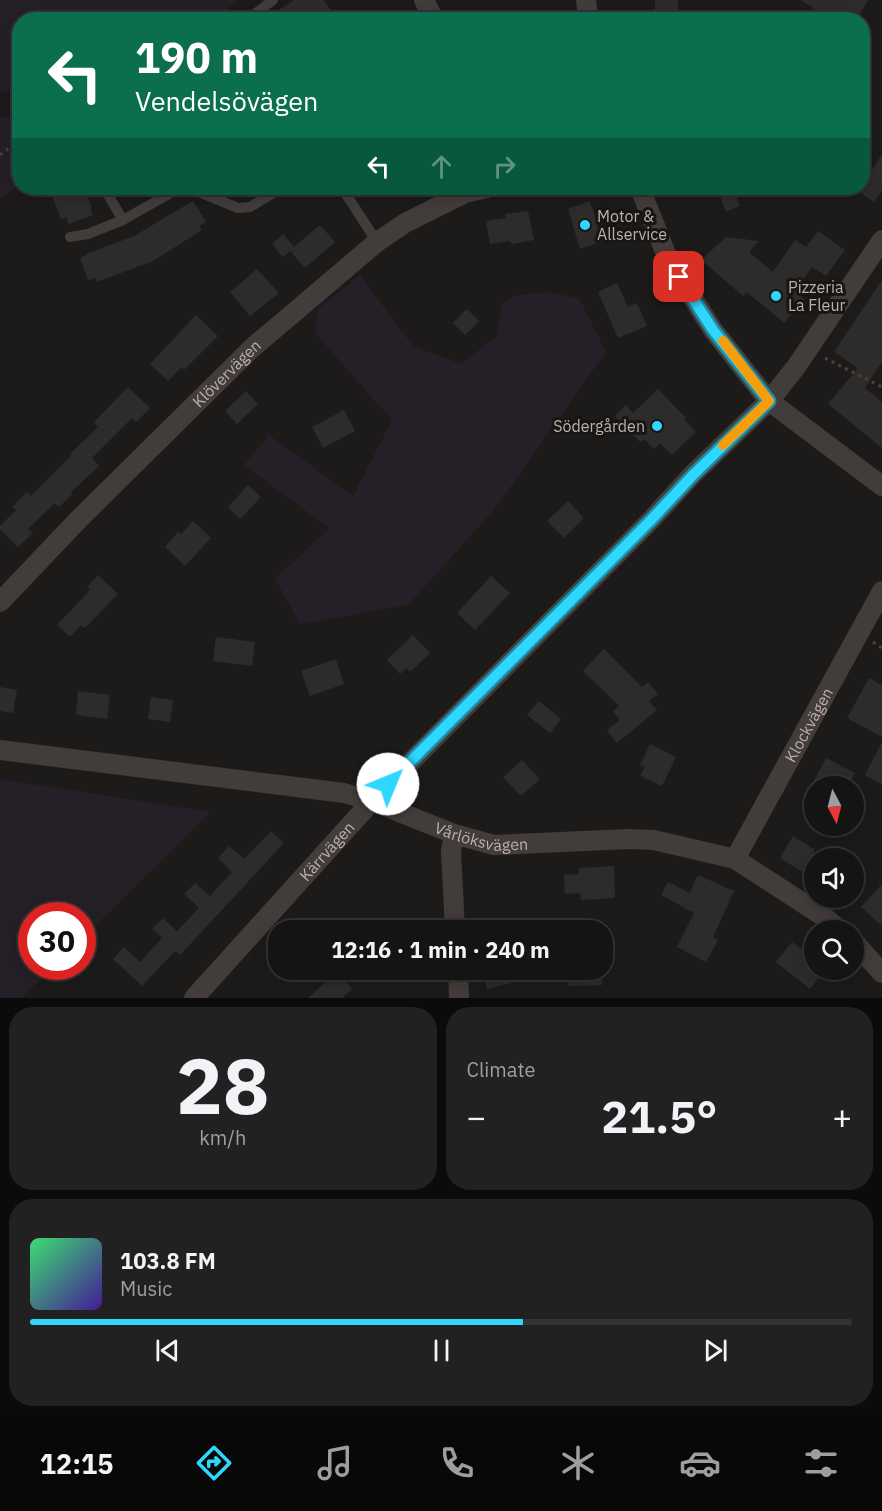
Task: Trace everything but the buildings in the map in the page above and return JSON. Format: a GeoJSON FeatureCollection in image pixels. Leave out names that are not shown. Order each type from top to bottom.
{"type":"FeatureCollection","features":[{"type":"Feature","properties":{"kind":"street","name":"Klövervägen"},"geometry":{"type":"LineString","coordinates":[[0,602],[79,519],[252,348],[377,242],[405,223],[461,195]]}},
{"type":"Feature","properties":{"kind":"street"},"geometry":{"type":"LineString","coordinates":[[643,195],[668,259],[713,330],[769,401],[882,486]]}},
{"type":"Feature","properties":{"kind":"street","name":"Kärrvägen"},"geometry":{"type":"LineString","coordinates":[[194,998],[372,801],[693,475],[769,401],[808,350],[882,240]]}},
{"type":"Feature","properties":{"kind":"street","name":"Klockvägen"},"geometry":{"type":"LineString","coordinates":[[735,859],[882,591]]}},
{"type":"Feature","properties":{"kind":"street","name":"Vårlöksvägen"},"geometry":{"type":"LineString","coordinates":[[0,750],[344,793],[372,801],[454,834],[494,845],[628,839],[654,840],[735,859],[828,920]]}},
{"type":"Feature","properties":{"kind":"street"},"geometry":{"type":"LineString","coordinates":[[454,834],[451,851],[454,920]]}},
{"type":"Feature","properties":{"kind":"street"},"geometry":{"type":"LineString","coordinates":[[864,953],[882,973]]}},
{"type":"Feature","properties":{"kind":"street"},"geometry":{"type":"LineString","coordinates":[[458,980],[459,998]]}},
{"type":"Feature","properties":{"kind":"lane"},"geometry":{"type":"LineString","coordinates":[[257,12],[273,0]]}},
{"type":"Feature","properties":{"kind":"lane"},"geometry":{"type":"LineString","coordinates":[[108,195],[123,220]]}},
{"type":"Feature","properties":{"kind":"lane"},"geometry":{"type":"LineString","coordinates":[[70,237],[88,234],[123,220],[167,195]]}},
{"type":"Feature","properties":{"kind":"lane"},"geometry":{"type":"LineString","coordinates":[[206,195],[238,208],[250,207],[270,195]]}},
{"type":"Feature","properties":{"kind":"lane"},"geometry":{"type":"LineString","coordinates":[[347,195],[377,242]]}},
{"type":"Feature","properties":{"kind":"path"},"geometry":{"type":"LineString","coordinates":[[808,350],[882,387]]}},
{"type":"Feature","properties":{"kind":"path"},"geometry":{"type":"LineString","coordinates":[[877,384],[882,378]]}},
{"type":"Feature","properties":{"kind":"shaded area"},"geometry":{"type":"Polygon","coordinates":[[[0,0],[238,0],[224,12],[12,12],[12,91],[0,92],[0,0]]]}},
{"type":"Feature","properties":{"kind":"shaded area"},"geometry":{"type":"Polygon","coordinates":[[[0,117],[12,117],[12,190],[0,198],[0,117]]]}},
{"type":"Feature","properties":{"kind":"shaded area"},"geometry":{"type":"Polygon","coordinates":[[[360,275],[413,346],[461,364],[497,336],[501,305],[516,295],[547,292],[579,298],[606,352],[494,510],[408,605],[300,624],[275,579],[329,528],[244,465],[269,435],[353,496],[392,420],[315,333],[318,309],[360,275]]]}},
{"type":"Feature","properties":{"kind":"shaded area"},"geometry":{"type":"Polygon","coordinates":[[[0,779],[211,812],[96,925],[96,902],[18,902],[18,980],[40,980],[21,998],[0,998],[0,779]]]}},
{"type":"Feature","properties":{"kind":"slow traffic"},"geometry":{"type":"LineString","coordinates":[[723,341],[769,401],[723,445]]}},
{"type":"Feature","properties":{"kind":"place","name":"Motor & Allservice"},"geometry":{"type":"Point","coordinates":[585,225]}},
{"type":"Feature","properties":{"kind":"place","name":"Pizzeria La Fleur"},"geometry":{"type":"Point","coordinates":[776,296]}},
{"type":"Feature","properties":{"kind":"place","name":"Södergården"},"geometry":{"type":"Point","coordinates":[657,426]}},
{"type":"Feature","properties":{"kind":"route"},"geometry":{"type":"LineString","coordinates":[[388,784],[769,401],[713,330],[679,277]]}}]}
